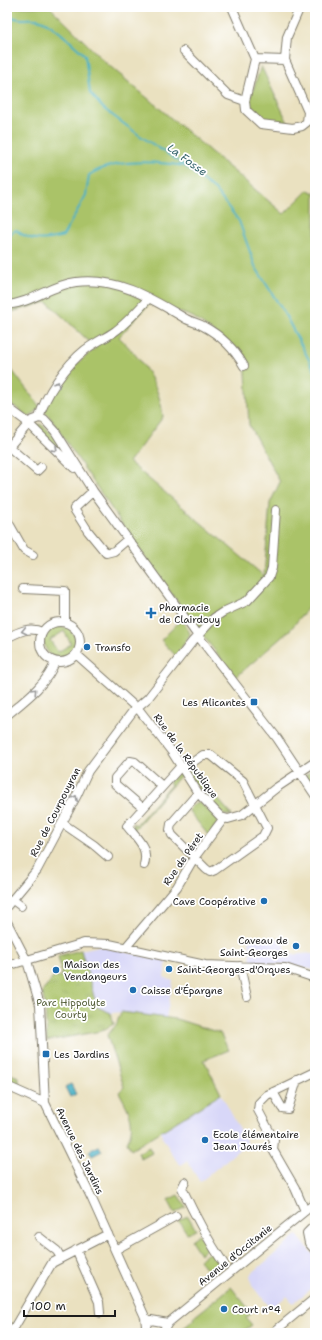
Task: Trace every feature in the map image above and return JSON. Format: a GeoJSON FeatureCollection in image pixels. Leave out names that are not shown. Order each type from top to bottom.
{"type":"FeatureCollection","features":[{"type":"Feature","properties":{"kind":"street"},"geometry":{"type":"LineString","coordinates":[[232,7],[256,59],[245,101],[246,110],[261,124],[292,128],[302,126],[307,122],[308,112],[285,60],[287,37],[299,8]]}},
{"type":"Feature","properties":{"kind":"street"},"geometry":{"type":"LineString","coordinates":[[184,51],[228,95],[245,101]]}},
{"type":"Feature","properties":{"kind":"street"},"geometry":{"type":"LineString","coordinates":[[256,59],[285,60]]}},
{"type":"Feature","properties":{"kind":"street"},"geometry":{"type":"LineString","coordinates":[[7,305],[26,302],[62,285],[87,281],[121,286],[149,298],[192,322],[207,328],[238,355],[244,366]]}},
{"type":"Feature","properties":{"kind":"street"},"geometry":{"type":"LineString","coordinates":[[38,471],[8,448],[28,424],[39,418],[42,408],[70,364],[86,349],[114,332],[135,314],[149,298]]}},
{"type":"Feature","properties":{"kind":"street"},"geometry":{"type":"LineString","coordinates":[[7,407],[28,424],[80,474]]}},
{"type":"Feature","properties":{"kind":"street"},"geometry":{"type":"LineString","coordinates":[[39,418],[44,419],[55,431],[80,474],[92,491],[198,636],[277,738],[315,795]]}},
{"type":"Feature","properties":{"kind":"street"},"geometry":{"type":"LineString","coordinates":[[92,491],[74,510],[85,527],[106,553],[114,551],[128,539]]}},
{"type":"Feature","properties":{"kind":"street","name":"Rue de Courpouyran"},"geometry":{"type":"LineString","coordinates":[[10,903],[37,870],[88,770],[137,708],[160,684],[198,636],[218,615],[247,601],[269,577],[272,568],[276,510]]}},
{"type":"Feature","properties":{"kind":"street"},"geometry":{"type":"LineString","coordinates":[[7,520],[24,550],[33,555]]}},
{"type":"Feature","properties":{"kind":"street"},"geometry":{"type":"LineString","coordinates":[[23,589],[65,591],[65,622]]}},
{"type":"Feature","properties":{"kind":"street"},"geometry":{"type":"LineString","coordinates":[[65,622],[73,627],[79,637],[78,649],[76,654],[67,660],[55,662],[47,658],[41,649],[40,638],[42,632],[53,623],[65,622]]}},
{"type":"Feature","properties":{"kind":"street"},"geometry":{"type":"LineString","coordinates":[[7,638],[22,631],[36,630],[42,632]]}},
{"type":"Feature","properties":{"kind":"street","name":"Rue de la République"},"geometry":{"type":"LineString","coordinates":[[76,654],[137,708],[182,767],[198,793],[216,813],[224,818]]}},
{"type":"Feature","properties":{"kind":"street"},"geometry":{"type":"LineString","coordinates":[[7,715],[36,690],[51,671],[55,662]]}},
{"type":"Feature","properties":{"kind":"street"},"geometry":{"type":"LineString","coordinates":[[144,865],[147,856],[144,848],[126,826],[162,786],[182,767],[203,755],[211,755],[243,781],[267,828],[263,836],[213,871],[208,871],[172,834],[170,827],[198,793]]}},
{"type":"Feature","properties":{"kind":"street"},"geometry":{"type":"LineString","coordinates":[[143,808],[115,784],[115,778],[130,762],[135,762],[162,786]]}},
{"type":"Feature","properties":{"kind":"street"},"geometry":{"type":"LineString","coordinates":[[224,818],[238,817],[315,762]]}},
{"type":"Feature","properties":{"kind":"street","name":"Rue de Péret"},"geometry":{"type":"LineString","coordinates":[[126,947],[177,887],[194,858],[224,818]]}},
{"type":"Feature","properties":{"kind":"street"},"geometry":{"type":"LineString","coordinates":[[62,823],[94,845],[108,857]]}},
{"type":"Feature","properties":{"kind":"street"},"geometry":{"type":"LineString","coordinates":[[10,903],[21,906]]}},
{"type":"Feature","properties":{"kind":"street","name":"Avenue des Jardins"},"geometry":{"type":"LineString","coordinates":[[7,922],[27,961],[40,1005],[45,1103],[108,1234],[147,1324]]}},
{"type":"Feature","properties":{"kind":"street"},"geometry":{"type":"LineString","coordinates":[[7,966],[84,943],[109,944],[126,947],[194,963],[285,968],[315,978]]}},
{"type":"Feature","properties":{"kind":"street"},"geometry":{"type":"LineString","coordinates":[[240,966],[247,997]]}},
{"type":"Feature","properties":{"kind":"street"},"geometry":{"type":"LineString","coordinates":[[305,1211],[295,1188],[273,1150],[274,1140],[258,1110],[259,1103],[262,1098],[315,1072]]}},
{"type":"Feature","properties":{"kind":"street"},"geometry":{"type":"LineString","coordinates":[[273,1092],[282,1108],[288,1109],[297,1080]]}},
{"type":"Feature","properties":{"kind":"street"},"geometry":{"type":"LineString","coordinates":[[7,1086],[45,1103]]}},
{"type":"Feature","properties":{"kind":"street"},"geometry":{"type":"LineString","coordinates":[[185,1182],[182,1188],[189,1203],[224,1264]]}},
{"type":"Feature","properties":{"kind":"street","name":"Avenue d'Occitanie"},"geometry":{"type":"LineString","coordinates":[[164,1327],[315,1203]]}},
{"type":"Feature","properties":{"kind":"street"},"geometry":{"type":"LineString","coordinates":[[115,1250],[176,1216]]}},
{"type":"Feature","properties":{"kind":"street"},"geometry":{"type":"LineString","coordinates":[[315,1225],[307,1233],[309,1243],[315,1250]]}},
{"type":"Feature","properties":{"kind":"street"},"geometry":{"type":"LineString","coordinates":[[11,1333],[49,1267],[61,1258],[108,1234]]}},
{"type":"Feature","properties":{"kind":"street"},"geometry":{"type":"LineString","coordinates":[[39,1237],[57,1251],[61,1258]]}},
{"type":"Feature","properties":{"kind":"street"},"geometry":{"type":"LineString","coordinates":[[76,1250],[99,1302],[100,1313]]}},
{"type":"Feature","properties":{"kind":"street"},"geometry":{"type":"LineString","coordinates":[[275,1331],[315,1298]]}},
{"type":"Feature","properties":{"kind":"street"},"geometry":{"type":"LineString","coordinates":[[147,1324],[164,1327]]}},
{"type":"Feature","properties":{"kind":"shaded area"},"geometry":{"type":"Polygon","coordinates":[[[283,938],[287,955],[315,953],[315,970],[290,965],[251,963],[249,940],[283,938]]]}},
{"type":"Feature","properties":{"kind":"shaded area"},"geometry":{"type":"Polygon","coordinates":[[[99,946],[167,961],[164,977],[173,981],[166,1018],[121,1012],[111,1013],[97,1007],[81,950],[99,946]]]}},
{"type":"Feature","properties":{"kind":"shaded area","name":"Ecole élémentaire Jean Jaurés"},"geometry":{"type":"Polygon","coordinates":[[[221,1094],[247,1143],[200,1182],[187,1161],[181,1165],[176,1160],[162,1137],[161,1132],[221,1094]]]}},
{"type":"Feature","properties":{"kind":"shaded area"},"geometry":{"type":"Polygon","coordinates":[[[297,1235],[315,1257],[315,1286],[293,1303],[287,1296],[271,1308],[252,1286],[250,1275],[297,1235]]]}},
{"type":"Feature","properties":{"kind":"green space"},"geometry":{"type":"Polygon","coordinates":[[[7,7],[50,7],[105,62],[284,214],[308,190],[315,193],[315,599],[290,630],[236,677],[163,582],[49,416],[40,407],[29,417],[7,401],[7,7]],[[47,302],[8,313],[8,365],[40,407],[75,365],[96,348],[47,302]],[[151,302],[119,337],[142,363],[154,383],[163,417],[129,462],[264,576],[270,503],[280,482],[249,425],[245,355],[193,317],[151,302]]]}},
{"type":"Feature","properties":{"kind":"green space"},"geometry":{"type":"Polygon","coordinates":[[[261,66],[288,123],[263,120],[251,109],[249,102],[261,66]]]}},
{"type":"Feature","properties":{"kind":"green space"},"geometry":{"type":"Polygon","coordinates":[[[40,424],[54,437],[60,447],[58,449],[36,426],[40,424]]]}},
{"type":"Feature","properties":{"kind":"green space"},"geometry":{"type":"Polygon","coordinates":[[[181,620],[189,631],[190,635],[176,656],[161,640],[181,620]]]}},
{"type":"Feature","properties":{"kind":"green space"},"geometry":{"type":"Polygon","coordinates":[[[56,626],[69,628],[76,637],[75,648],[70,655],[62,658],[56,658],[47,652],[44,639],[47,632],[56,626]],[[64,631],[50,640],[58,652],[71,644],[64,631]]]}},
{"type":"Feature","properties":{"kind":"green space"},"geometry":{"type":"Polygon","coordinates":[[[315,768],[315,789],[305,775],[315,768]]]}},
{"type":"Feature","properties":{"kind":"green space"},"geometry":{"type":"Polygon","coordinates":[[[191,769],[232,815],[224,815],[198,788],[188,771],[191,769]]]}},
{"type":"Feature","properties":{"kind":"green space"},"geometry":{"type":"Polygon","coordinates":[[[179,771],[181,775],[133,831],[133,823],[136,825],[171,785],[169,782],[179,771]]]}},
{"type":"Feature","properties":{"kind":"green space"},"geometry":{"type":"Polygon","coordinates":[[[199,802],[219,820],[209,836],[188,810],[195,803],[199,802]]]}},
{"type":"Feature","properties":{"kind":"green space","name":"Parc Hippolyte Courty"},"geometry":{"type":"Polygon","coordinates":[[[81,950],[97,1007],[111,1013],[114,1024],[101,1031],[47,1041],[45,1005],[42,992],[53,978],[62,976],[58,956],[81,950]]]}},
{"type":"Feature","properties":{"kind":"green space"},"geometry":{"type":"Polygon","coordinates":[[[121,1012],[176,1019],[220,1033],[229,1050],[204,1060],[221,1094],[131,1150],[127,1142],[131,1129],[130,1116],[119,1092],[124,1087],[107,1035],[116,1025],[121,1012]]]}},
{"type":"Feature","properties":{"kind":"green space"},"geometry":{"type":"Polygon","coordinates":[[[7,1073],[19,1077],[19,1088],[7,1083],[7,1073]]]}},
{"type":"Feature","properties":{"kind":"green space"},"geometry":{"type":"Polygon","coordinates":[[[149,1147],[152,1153],[141,1159],[138,1153],[149,1147]]]}},
{"type":"Feature","properties":{"kind":"green space"},"geometry":{"type":"Polygon","coordinates":[[[178,1195],[186,1207],[175,1213],[168,1200],[178,1195]]]}},
{"type":"Feature","properties":{"kind":"green space"},"geometry":{"type":"Polygon","coordinates":[[[188,1216],[196,1230],[187,1233],[178,1220],[188,1216]]]}},
{"type":"Feature","properties":{"kind":"green space"},"geometry":{"type":"Polygon","coordinates":[[[199,1234],[208,1247],[200,1254],[191,1240],[199,1234]]]}},
{"type":"Feature","properties":{"kind":"green space"},"geometry":{"type":"Polygon","coordinates":[[[210,1252],[219,1265],[209,1273],[199,1260],[210,1252]]]}},
{"type":"Feature","properties":{"kind":"green space"},"geometry":{"type":"Polygon","coordinates":[[[231,1287],[252,1313],[246,1318],[252,1325],[241,1333],[177,1333],[195,1319],[194,1317],[231,1287]]]}},
{"type":"Feature","properties":{"kind":"water"},"geometry":{"type":"Polygon","coordinates":[[[71,1084],[76,1094],[70,1097],[65,1087],[71,1084]]]}},
{"type":"Feature","properties":{"kind":"water"},"geometry":{"type":"Polygon","coordinates":[[[99,1146],[102,1151],[92,1156],[89,1151],[99,1146]]]}},
{"type":"Feature","properties":{"kind":"waterway","name":"La Fosse"},"geometry":{"type":"LineString","coordinates":[[7,15],[17,19],[41,20],[52,26],[64,36],[85,55],[90,93],[104,109],[181,163],[215,190],[239,221],[255,266],[283,311],[315,371]]}},
{"type":"Feature","properties":{"kind":"waterway"},"geometry":{"type":"LineString","coordinates":[[7,249],[10,234],[16,230],[27,237],[38,239],[50,239],[63,236],[86,195],[89,175],[123,163],[148,162],[184,166]]}},
{"type":"Feature","properties":{"kind":"place","name":"Pharmacie de Clairdouy"},"geometry":{"type":"Point","coordinates":[151,613]}},
{"type":"Feature","properties":{"kind":"place","name":"Transfo"},"geometry":{"type":"Point","coordinates":[87,647]}},
{"type":"Feature","properties":{"kind":"place","name":"Les Alicantes"},"geometry":{"type":"Point","coordinates":[254,702]}},
{"type":"Feature","properties":{"kind":"place","name":"Cave Coopérative"},"geometry":{"type":"Point","coordinates":[264,901]}},
{"type":"Feature","properties":{"kind":"place","name":"Caveau de Saint-Georges"},"geometry":{"type":"Point","coordinates":[296,946]}},
{"type":"Feature","properties":{"kind":"place","name":"Saint-Georges-d'Orques"},"geometry":{"type":"Point","coordinates":[169,969]}},
{"type":"Feature","properties":{"kind":"place","name":"Maison des Vendangeurs"},"geometry":{"type":"Point","coordinates":[56,970]}},
{"type":"Feature","properties":{"kind":"place","name":"Caisse d'Épargne"},"geometry":{"type":"Point","coordinates":[133,990]}},
{"type":"Feature","properties":{"kind":"place","name":"Les Jardins"},"geometry":{"type":"Point","coordinates":[46,1054]}},
{"type":"Feature","properties":{"kind":"place","name":"Ecole élémentaire Jean Jaurés"},"geometry":{"type":"Point","coordinates":[205,1140]}},
{"type":"Feature","properties":{"kind":"place","name":"Court n°4"},"geometry":{"type":"Point","coordinates":[224,1309]}}]}
